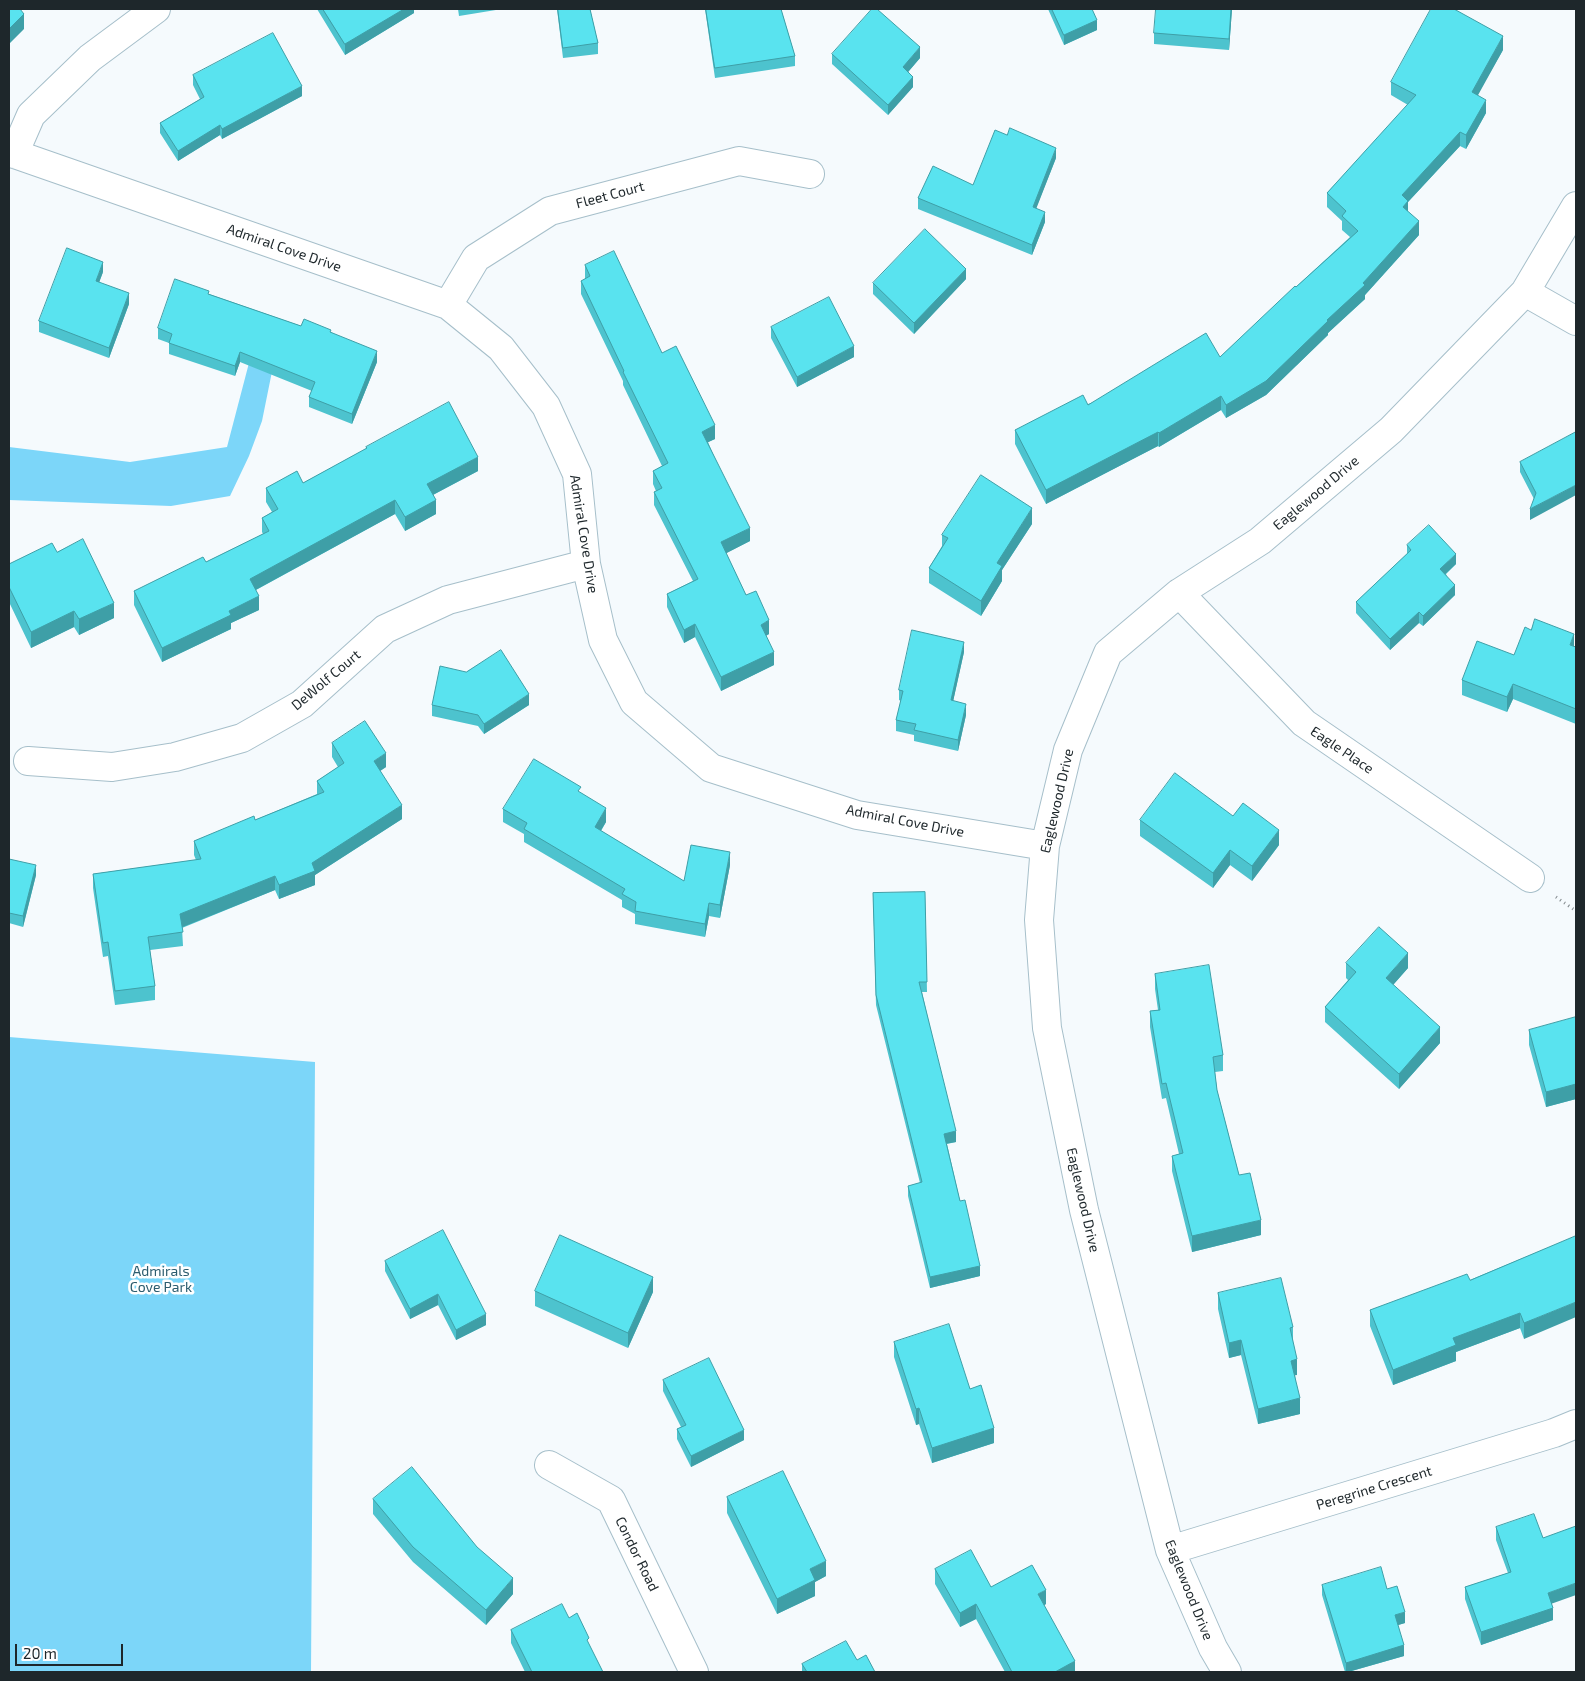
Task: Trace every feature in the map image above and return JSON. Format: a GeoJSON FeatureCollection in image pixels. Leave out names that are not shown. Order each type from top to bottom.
{"type":"FeatureCollection","features":[{"type":"Feature","properties":{"kind":"street"},"geometry":{"type":"LineString","coordinates":[[11,153],[31,116],[90,58],[156,9]]}},
{"type":"Feature","properties":{"kind":"street","name":"Admiral Cove Drive"},"geometry":{"type":"LineString","coordinates":[[11,153],[448,305],[501,348],[546,406],[577,474],[586,564],[604,640],[634,702],[711,768],[857,815],[1045,846]]}},
{"type":"Feature","properties":{"kind":"street","name":"Fleet Court"},"geometry":{"type":"LineString","coordinates":[[448,305],[476,258],[550,211],[738,161],[810,174]]}},
{"type":"Feature","properties":{"kind":"street","name":"Eaglewood Drive"},"geometry":{"type":"LineString","coordinates":[[1227,1672],[1213,1648],[1170,1550],[1084,1210],[1047,1028],[1039,920],[1045,846],[1068,750],[1108,653],[1180,593],[1260,541],[1392,430],[1525,292],[1576,206]]}},
{"type":"Feature","properties":{"kind":"street"},"geometry":{"type":"LineString","coordinates":[[1525,292],[1576,321]]}},
{"type":"Feature","properties":{"kind":"street","name":"DeWolf Court"},"geometry":{"type":"LineString","coordinates":[[28,761],[112,767],[175,758],[242,738],[302,704],[385,629],[448,600],[586,564]]}},
{"type":"Feature","properties":{"kind":"street","name":"Eagle Place"},"geometry":{"type":"LineString","coordinates":[[1180,593],[1304,723],[1530,878]]}},
{"type":"Feature","properties":{"kind":"street","name":"Peregrine Crescent"},"geometry":{"type":"LineString","coordinates":[[1170,1550],[1554,1433],[1576,1424]]}},
{"type":"Feature","properties":{"kind":"street","name":"Condor Road"},"geometry":{"type":"LineString","coordinates":[[549,1465],[611,1500],[694,1672]]}},
{"type":"Feature","properties":{"kind":"green space"},"geometry":{"type":"Polygon","coordinates":[[[261,317],[282,322],[262,421],[249,456],[230,496],[171,506],[9,500],[9,447],[130,462],[227,447],[261,317]]]}},
{"type":"Feature","properties":{"kind":"green space","name":"Admirals Cove Park"},"geometry":{"type":"Polygon","coordinates":[[[9,1037],[315,1062],[311,1672],[9,1672],[9,1037]]]}},
{"type":"Feature","properties":{"kind":"building"},"geometry":{"type":"Polygon","coordinates":[[[9,9],[20,9],[24,14],[9,29],[9,9]]]}},
{"type":"Feature","properties":{"kind":"building"},"geometry":{"type":"Polygon","coordinates":[[[323,9],[404,9],[345,44],[323,9]]]}},
{"type":"Feature","properties":{"kind":"building"},"geometry":{"type":"Polygon","coordinates":[[[558,9],[590,9],[598,43],[563,48],[558,9]]]}},
{"type":"Feature","properties":{"kind":"building"},"geometry":{"type":"Polygon","coordinates":[[[706,9],[781,9],[795,56],[715,68],[706,9]]]}},
{"type":"Feature","properties":{"kind":"building"},"geometry":{"type":"Polygon","coordinates":[[[872,9],[877,9],[920,47],[903,67],[913,77],[888,105],[832,54],[872,9]]]}},
{"type":"Feature","properties":{"kind":"building"},"geometry":{"type":"Polygon","coordinates":[[[1052,9],[1092,9],[1097,20],[1064,35],[1052,9]]]}},
{"type":"Feature","properties":{"kind":"building"},"geometry":{"type":"Polygon","coordinates":[[[1156,9],[1231,9],[1229,39],[1154,33],[1156,9]]]}},
{"type":"Feature","properties":{"kind":"building"},"geometry":{"type":"Polygon","coordinates":[[[1431,9],[1454,9],[1503,36],[1472,92],[1486,100],[1466,135],[1460,132],[1402,195],[1408,201],[1403,207],[1419,221],[1363,283],[1365,285],[1266,381],[1226,405],[1221,396],[1159,433],[1046,490],[1015,430],[1083,395],[1088,405],[1206,333],[1220,357],[1295,286],[1358,231],[1342,216],[1346,211],[1327,193],[1416,95],[1391,82],[1431,9]]]}},
{"type":"Feature","properties":{"kind":"building"},"geometry":{"type":"Polygon","coordinates":[[[273,33],[302,86],[222,129],[220,125],[178,151],[160,123],[204,97],[193,75],[273,33]]]}},
{"type":"Feature","properties":{"kind":"building"},"geometry":{"type":"Polygon","coordinates":[[[1010,128],[1056,148],[1033,207],[1045,212],[1032,245],[918,198],[933,166],[973,185],[995,130],[1007,135],[1010,128]]]}},
{"type":"Feature","properties":{"kind":"building"},"geometry":{"type":"Polygon","coordinates":[[[925,229],[966,269],[914,323],[873,283],[925,229]]]}},
{"type":"Feature","properties":{"kind":"building"},"geometry":{"type":"Polygon","coordinates":[[[67,248],[103,262],[96,281],[129,293],[109,348],[39,321],[67,248]]]}},
{"type":"Feature","properties":{"kind":"building"},"geometry":{"type":"Polygon","coordinates":[[[614,251],[662,353],[676,346],[715,425],[702,432],[750,528],[721,542],[746,595],[756,591],[769,620],[761,625],[774,652],[721,677],[695,624],[684,630],[667,594],[698,579],[654,492],[662,488],[653,471],[668,463],[581,281],[590,276],[585,265],[614,251]]]}},
{"type":"Feature","properties":{"kind":"building"},"geometry":{"type":"Polygon","coordinates":[[[175,279],[209,291],[208,294],[301,326],[304,319],[377,351],[352,414],[309,397],[315,382],[240,352],[235,366],[169,343],[172,334],[158,328],[175,279]]]}},
{"type":"Feature","properties":{"kind":"building"},"geometry":{"type":"Polygon","coordinates":[[[829,297],[854,346],[797,377],[771,327],[829,297]]]}},
{"type":"Feature","properties":{"kind":"building"},"geometry":{"type":"Polygon","coordinates":[[[449,402],[478,457],[427,484],[436,500],[405,517],[395,500],[250,579],[259,596],[229,611],[231,615],[162,648],[134,591],[203,557],[206,562],[269,531],[262,518],[278,509],[266,488],[297,471],[303,483],[449,402]]]}},
{"type":"Feature","properties":{"kind":"building"},"geometry":{"type":"Polygon","coordinates":[[[1576,432],[1576,485],[1530,509],[1536,493],[1520,462],[1576,432]]]}},
{"type":"Feature","properties":{"kind":"building"},"geometry":{"type":"Polygon","coordinates":[[[981,475],[1032,508],[997,563],[1002,566],[981,601],[929,568],[948,538],[942,535],[981,475]]]}},
{"type":"Feature","properties":{"kind":"building"},"geometry":{"type":"Polygon","coordinates":[[[1429,525],[1456,554],[1440,569],[1455,585],[1423,616],[1419,612],[1390,639],[1356,602],[1411,550],[1407,545],[1429,525]]]}},
{"type":"Feature","properties":{"kind":"building"},"geometry":{"type":"Polygon","coordinates":[[[83,539],[114,603],[79,619],[74,611],[31,632],[9,587],[9,564],[52,543],[57,552],[83,539]]]}},
{"type":"Feature","properties":{"kind":"building"},"geometry":{"type":"Polygon","coordinates":[[[1535,619],[1574,634],[1570,645],[1576,647],[1576,709],[1513,684],[1507,697],[1462,680],[1477,641],[1514,655],[1525,627],[1531,630],[1535,619]]]}},
{"type":"Feature","properties":{"kind":"building"},"geometry":{"type":"Polygon","coordinates":[[[912,630],[964,642],[951,700],[966,704],[958,740],[914,730],[916,724],[896,720],[903,691],[899,690],[912,630]]]}},
{"type":"Feature","properties":{"kind":"building"},"geometry":{"type":"Polygon","coordinates":[[[501,650],[529,694],[484,724],[478,715],[432,705],[440,666],[466,672],[501,650]]]}},
{"type":"Feature","properties":{"kind":"building"},"geometry":{"type":"Polygon","coordinates":[[[365,721],[386,753],[374,761],[402,805],[312,863],[315,871],[279,885],[275,876],[180,914],[183,932],[148,937],[155,986],[115,991],[108,942],[103,943],[93,874],[201,859],[194,841],[254,816],[255,820],[324,792],[317,781],[344,763],[332,743],[365,721]]]}},
{"type":"Feature","properties":{"kind":"building"},"geometry":{"type":"Polygon","coordinates":[[[534,759],[581,787],[578,791],[606,808],[595,827],[684,881],[691,845],[730,852],[720,905],[709,903],[705,924],[635,911],[636,902],[622,894],[625,889],[524,829],[527,823],[503,809],[534,759]]]}},
{"type":"Feature","properties":{"kind":"building"},"geometry":{"type":"Polygon","coordinates":[[[1175,773],[1233,816],[1243,803],[1279,830],[1252,866],[1230,850],[1213,873],[1140,820],[1175,773]]]}},
{"type":"Feature","properties":{"kind":"building"},"geometry":{"type":"Polygon","coordinates":[[[9,859],[36,865],[23,916],[9,913],[9,859]]]}},
{"type":"Feature","properties":{"kind":"building"},"geometry":{"type":"Polygon","coordinates":[[[925,892],[927,982],[919,982],[956,1131],[944,1134],[960,1201],[965,1200],[980,1266],[930,1277],[908,1186],[922,1182],[876,995],[873,893],[925,892]]]}},
{"type":"Feature","properties":{"kind":"building"},"geometry":{"type":"Polygon","coordinates":[[[1379,927],[1408,953],[1386,978],[1440,1027],[1399,1074],[1325,1007],[1356,972],[1346,963],[1379,927]]]}},
{"type":"Feature","properties":{"kind":"building"},"geometry":{"type":"Polygon","coordinates":[[[1209,965],[1223,1055],[1213,1057],[1217,1090],[1239,1175],[1250,1173],[1261,1220],[1192,1236],[1172,1156],[1183,1153],[1166,1083],[1162,1084],[1150,1011],[1160,1010],[1155,974],[1209,965]]]}},
{"type":"Feature","properties":{"kind":"building"},"geometry":{"type":"Polygon","coordinates":[[[1576,1017],[1576,1084],[1546,1092],[1529,1030],[1576,1017]]]}},
{"type":"Feature","properties":{"kind":"building"},"geometry":{"type":"Polygon","coordinates":[[[443,1230],[486,1314],[456,1330],[438,1294],[410,1309],[385,1261],[443,1230]]]}},
{"type":"Feature","properties":{"kind":"building"},"geometry":{"type":"Polygon","coordinates":[[[560,1235],[653,1277],[628,1333],[535,1291],[560,1235]]]}},
{"type":"Feature","properties":{"kind":"building"},"geometry":{"type":"Polygon","coordinates":[[[1576,1236],[1576,1302],[1524,1323],[1520,1313],[1453,1338],[1456,1345],[1393,1370],[1370,1310],[1467,1274],[1470,1280],[1576,1236]]]}},
{"type":"Feature","properties":{"kind":"building"},"geometry":{"type":"Polygon","coordinates":[[[1281,1278],[1293,1327],[1290,1328],[1297,1359],[1291,1361],[1300,1398],[1258,1409],[1241,1340],[1229,1343],[1218,1293],[1281,1278]]]}},
{"type":"Feature","properties":{"kind":"building"},"geometry":{"type":"Polygon","coordinates":[[[949,1324],[970,1389],[981,1385],[994,1428],[932,1448],[919,1408],[916,1409],[894,1342],[949,1324]]]}},
{"type":"Feature","properties":{"kind":"building"},"geometry":{"type":"Polygon","coordinates":[[[709,1358],[744,1430],[691,1456],[677,1429],[686,1425],[663,1380],[709,1358]]]}},
{"type":"Feature","properties":{"kind":"building"},"geometry":{"type":"Polygon","coordinates":[[[412,1467],[477,1547],[513,1578],[486,1610],[413,1547],[373,1499],[412,1467]]]}},
{"type":"Feature","properties":{"kind":"building"},"geometry":{"type":"Polygon","coordinates":[[[783,1471],[826,1561],[810,1569],[815,1580],[777,1599],[727,1497],[783,1471]]]}},
{"type":"Feature","properties":{"kind":"building"},"geometry":{"type":"Polygon","coordinates":[[[1534,1514],[1543,1538],[1576,1526],[1576,1583],[1548,1593],[1553,1608],[1481,1632],[1465,1587],[1511,1572],[1496,1527],[1534,1514]]]}},
{"type":"Feature","properties":{"kind":"building"},"geometry":{"type":"Polygon","coordinates":[[[971,1550],[991,1587],[1032,1565],[1046,1590],[1038,1594],[1075,1661],[1055,1672],[1012,1672],[976,1604],[960,1613],[935,1569],[971,1550]]]}},
{"type":"Feature","properties":{"kind":"building"},"geometry":{"type":"Polygon","coordinates":[[[1381,1567],[1387,1589],[1397,1586],[1405,1612],[1395,1615],[1404,1645],[1346,1663],[1322,1585],[1381,1567]]]}},
{"type":"Feature","properties":{"kind":"building"},"geometry":{"type":"Polygon","coordinates":[[[562,1604],[569,1618],[577,1613],[589,1638],[587,1640],[603,1672],[532,1672],[511,1630],[562,1604]]]}},
{"type":"Feature","properties":{"kind":"building"},"geometry":{"type":"Polygon","coordinates":[[[846,1641],[857,1660],[866,1655],[875,1672],[807,1672],[802,1664],[846,1641]]]}}]}
